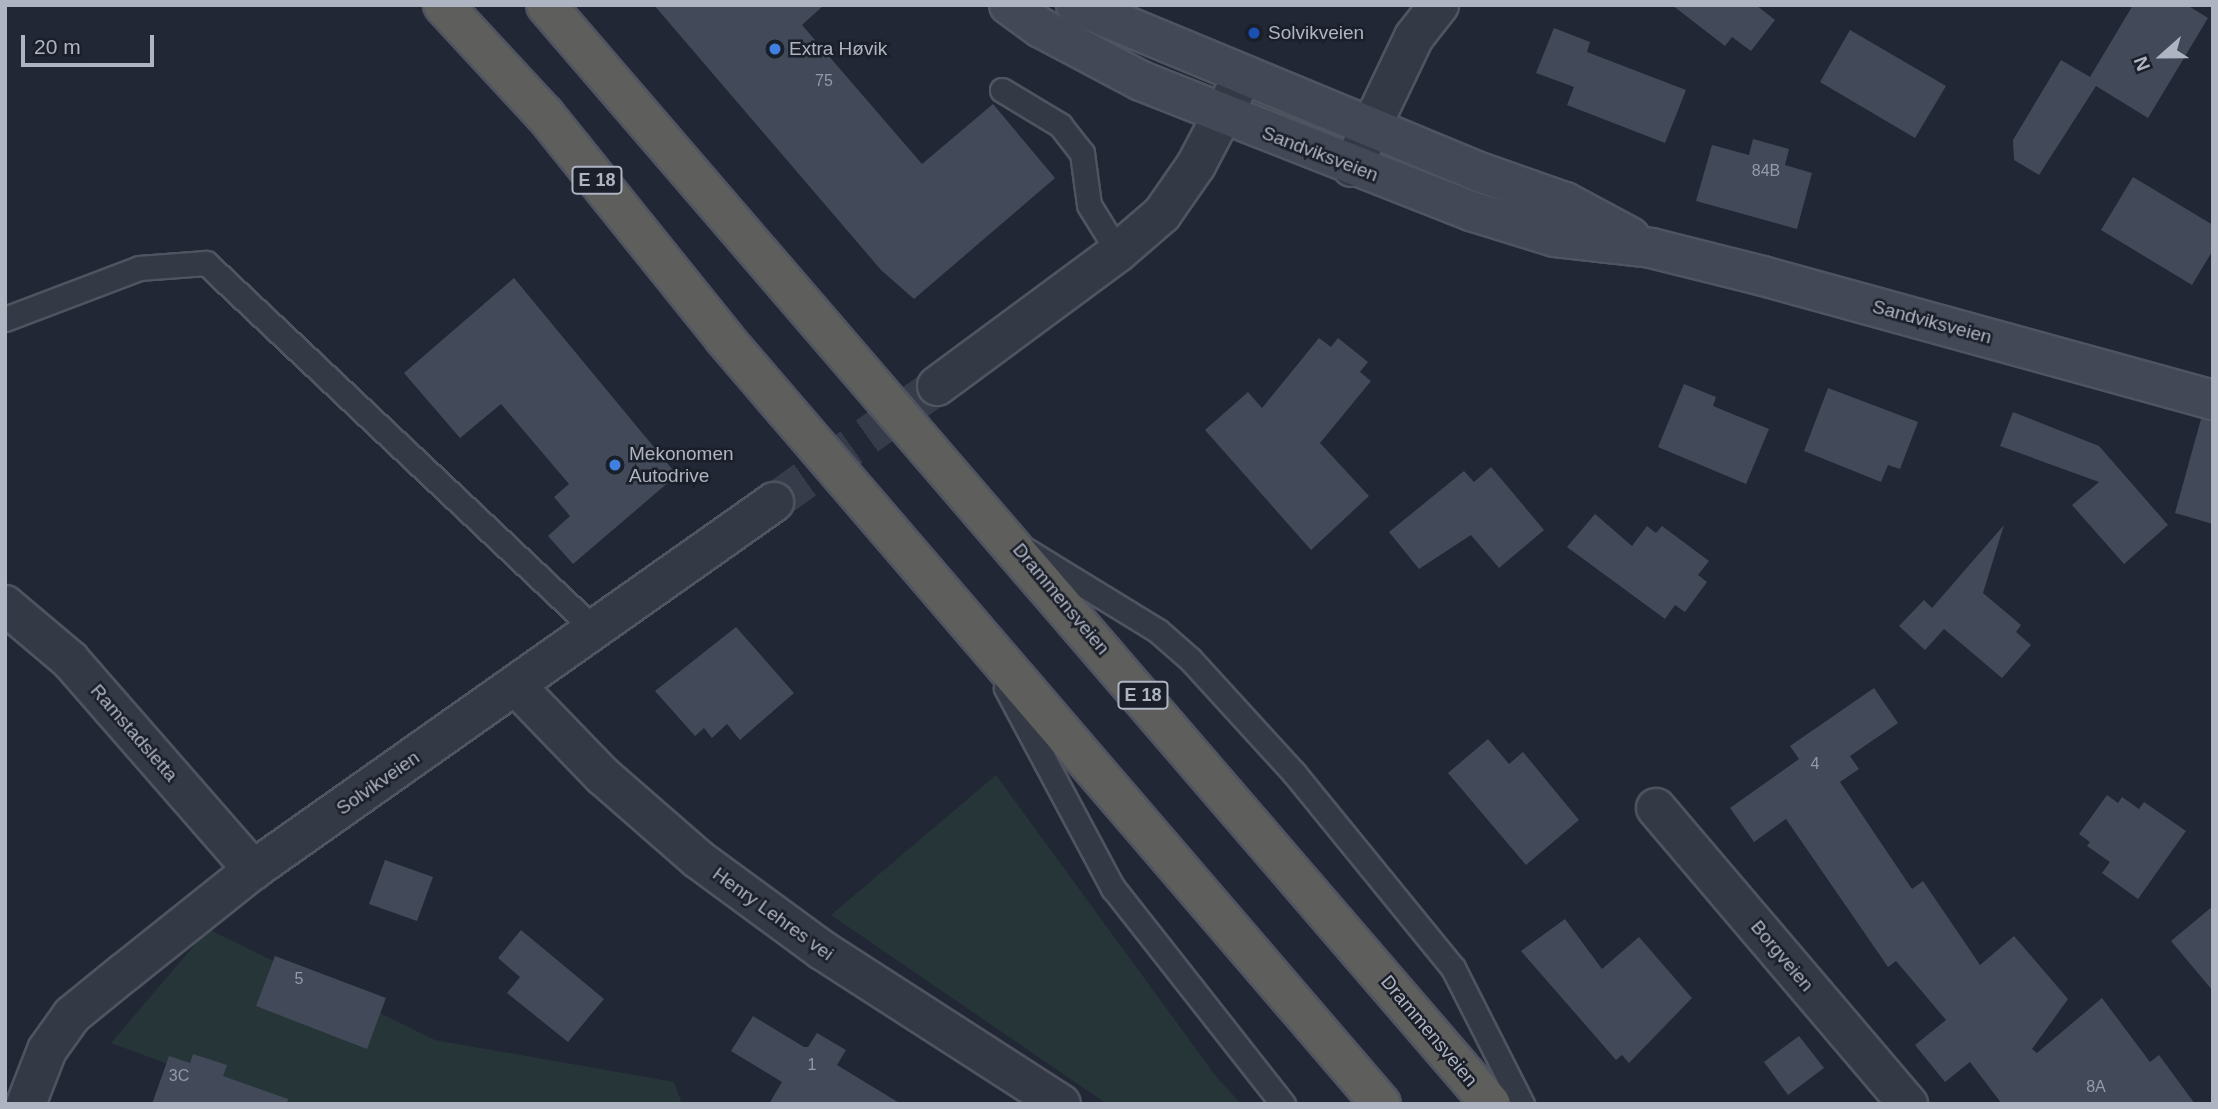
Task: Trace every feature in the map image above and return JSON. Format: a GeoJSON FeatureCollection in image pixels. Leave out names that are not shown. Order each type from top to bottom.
{"type":"FeatureCollection","features":[{"type":"Feature","properties":{"kind":"highway","name":"E 18"},"geometry":{"type":"LineString","coordinates":[[428,5],[453,17],[545,115],[724,338],[1381,1104]]}},
{"type":"Feature","properties":{"kind":"highway","name":"Drammensveien"},"geometry":{"type":"LineString","coordinates":[[546,5],[1012,542],[1492,1104]]}},
{"type":"Feature","properties":{"kind":"main road","name":"Sandviksveien"},"geometry":{"type":"LineString","coordinates":[[1009,5],[1041,28],[1141,81],[1223,116],[1352,167],[1555,237],[1651,248],[2213,400]]}},
{"type":"Feature","properties":{"kind":"main road","name":"Sandviksveien"},"geometry":{"type":"LineString","coordinates":[[1076,5],[1243,76],[1565,202],[1651,248]]}},
{"type":"Feature","properties":{"kind":"street"},"geometry":{"type":"LineString","coordinates":[[1352,167],[1369,125],[1414,37],[1439,5]]}},
{"type":"Feature","properties":{"kind":"street"},"geometry":{"type":"LineString","coordinates":[[937,386],[1118,252],[1162,214],[1223,116],[1243,76]]}},
{"type":"Feature","properties":{"kind":"street","name":"Solvikveien"},"geometry":{"type":"LineString","coordinates":[[26,1104],[47,1051],[72,1015],[253,870],[774,502]]}},
{"type":"Feature","properties":{"kind":"street","name":"Ramstadsletta"},"geometry":{"type":"LineString","coordinates":[[5,605],[70,660],[253,870]]}},
{"type":"Feature","properties":{"kind":"street","name":"Henry Lehres vei"},"geometry":{"type":"LineString","coordinates":[[516,686],[603,776],[698,859],[822,950],[1061,1104]]}},
{"type":"Feature","properties":{"kind":"street","name":"Borgveien"},"geometry":{"type":"LineString","coordinates":[[1656,808],[1908,1104]]}},
{"type":"Feature","properties":{"kind":"lane"},"geometry":{"type":"LineString","coordinates":[[1002,90],[1060,125],[1083,153],[1089,205],[1118,252]]}},
{"type":"Feature","properties":{"kind":"lane"},"geometry":{"type":"LineString","coordinates":[[5,319],[139,268],[206,263],[593,628]]}},
{"type":"Feature","properties":{"kind":"lane"},"geometry":{"type":"LineString","coordinates":[[1012,542],[1103,594],[1190,659],[1294,774],[1453,968],[1522,1104]]}},
{"type":"Feature","properties":{"kind":"lane"},"geometry":{"type":"LineString","coordinates":[[975,630],[1113,888],[1283,1104]]}},
{"type":"Feature","properties":{"kind":"shaded area"},"geometry":{"type":"Polygon","coordinates":[[[996,775],[1215,1075],[1241,1104],[1107,1104],[831,915],[996,775]]]}},
{"type":"Feature","properties":{"kind":"shaded area"},"geometry":{"type":"Polygon","coordinates":[[[208,929],[435,1040],[674,1082],[682,1104],[276,1104],[111,1043],[208,929]]]}},
{"type":"Feature","properties":{"kind":"building"},"geometry":{"type":"Polygon","coordinates":[[[654,5],[824,5],[802,25],[922,164],[993,104],[1055,178],[914,299],[881,270],[654,5]]]}},
{"type":"Feature","properties":{"kind":"building"},"geometry":{"type":"Polygon","coordinates":[[[1672,5],[1756,5],[1775,20],[1751,51],[1732,37],[1725,46],[1672,5]]]}},
{"type":"Feature","properties":{"kind":"building"},"geometry":{"type":"Polygon","coordinates":[[[2133,5],[2187,5],[2208,18],[2148,118],[2096,86],[2039,175],[2014,160],[2013,140],[2061,60],[2090,77],[2133,5]]]}},
{"type":"Feature","properties":{"kind":"building"},"geometry":{"type":"Polygon","coordinates":[[[1554,28],[1590,42],[1587,52],[1686,90],[1665,143],[1567,105],[1574,87],[1536,73],[1554,28]]]}},
{"type":"Feature","properties":{"kind":"building"},"geometry":{"type":"Polygon","coordinates":[[[1850,30],[1946,86],[1915,138],[1820,82],[1850,30]]]}},
{"type":"Feature","properties":{"kind":"building"},"geometry":{"type":"Polygon","coordinates":[[[1753,139],[1789,149],[1785,165],[1812,173],[1797,229],[1696,201],[1712,145],[1749,155],[1753,139]]]}},
{"type":"Feature","properties":{"kind":"building"},"geometry":{"type":"Polygon","coordinates":[[[2133,177],[2213,225],[2213,250],[2192,285],[2101,230],[2133,177]]]}},
{"type":"Feature","properties":{"kind":"building"},"geometry":{"type":"Polygon","coordinates":[[[514,278],[677,475],[573,564],[548,536],[570,516],[554,497],[569,484],[501,404],[460,438],[404,373],[514,278]]]}},
{"type":"Feature","properties":{"kind":"building"},"geometry":{"type":"Polygon","coordinates":[[[1319,338],[1331,347],[1338,338],[1368,362],[1360,372],[1371,381],[1320,443],[1369,496],[1311,550],[1205,430],[1248,392],[1262,408],[1319,338]]]}},
{"type":"Feature","properties":{"kind":"building"},"geometry":{"type":"Polygon","coordinates":[[[1684,384],[1716,397],[1713,406],[1769,429],[1746,484],[1658,447],[1684,384]]]}},
{"type":"Feature","properties":{"kind":"building"},"geometry":{"type":"Polygon","coordinates":[[[1828,388],[1918,422],[1900,469],[1888,465],[1881,482],[1804,451],[1828,388]]]}},
{"type":"Feature","properties":{"kind":"building"},"geometry":{"type":"Polygon","coordinates":[[[2013,412],[2099,446],[2168,525],[2124,564],[2072,505],[2099,482],[2000,446],[2013,412]]]}},
{"type":"Feature","properties":{"kind":"building"},"geometry":{"type":"Polygon","coordinates":[[[2201,419],[2213,421],[2213,524],[2175,513],[2201,419]]]}},
{"type":"Feature","properties":{"kind":"building"},"geometry":{"type":"Polygon","coordinates":[[[1491,467],[1544,530],[1499,568],[1471,535],[1419,569],[1389,532],[1464,471],[1474,482],[1491,467]]]}},
{"type":"Feature","properties":{"kind":"building"},"geometry":{"type":"Polygon","coordinates":[[[1595,514],[1632,546],[1647,526],[1656,533],[1662,526],[1709,561],[1698,575],[1707,582],[1685,612],[1675,605],[1665,619],[1567,547],[1595,514]]]}},
{"type":"Feature","properties":{"kind":"building"},"geometry":{"type":"Polygon","coordinates":[[[2004,525],[1983,593],[2021,625],[2016,632],[2031,645],[2002,678],[1944,629],[1925,650],[1899,626],[1924,600],[1932,608],[2004,525]]]}},
{"type":"Feature","properties":{"kind":"building"},"geometry":{"type":"Polygon","coordinates":[[[736,627],[794,693],[740,740],[727,724],[712,738],[704,728],[695,736],[655,691],[736,627]]]}},
{"type":"Feature","properties":{"kind":"building"},"geometry":{"type":"Polygon","coordinates":[[[1874,688],[1898,723],[1850,756],[1859,769],[1840,782],[1912,889],[1923,881],[1980,965],[2014,936],[2068,999],[2032,1049],[2037,1053],[2102,998],[2150,1062],[2159,1055],[2195,1104],[2002,1104],[1970,1062],[1945,1082],[1915,1045],[1946,1020],[1896,961],[1888,967],[1786,819],[1754,842],[1730,808],[1799,759],[1790,746],[1874,688]]]}},
{"type":"Feature","properties":{"kind":"building"},"geometry":{"type":"Polygon","coordinates":[[[1488,739],[1509,764],[1523,752],[1579,820],[1526,865],[1448,773],[1488,739]]]}},
{"type":"Feature","properties":{"kind":"building"},"geometry":{"type":"Polygon","coordinates":[[[2107,795],[2118,803],[2122,797],[2139,809],[2144,802],[2186,831],[2138,899],[2102,873],[2110,862],[2087,846],[2090,842],[2079,834],[2107,795]]]}},
{"type":"Feature","properties":{"kind":"building"},"geometry":{"type":"Polygon","coordinates":[[[385,860],[433,877],[417,921],[369,904],[385,860]]]}},
{"type":"Feature","properties":{"kind":"building"},"geometry":{"type":"Polygon","coordinates":[[[2213,906],[2213,991],[2171,941],[2213,906]]]}},
{"type":"Feature","properties":{"kind":"building"},"geometry":{"type":"Polygon","coordinates":[[[1565,919],[1602,969],[1639,937],[1692,998],[1629,1063],[1622,1055],[1616,1060],[1521,951],[1565,919]]]}},
{"type":"Feature","properties":{"kind":"building"},"geometry":{"type":"Polygon","coordinates":[[[521,930],[604,999],[568,1042],[507,993],[520,977],[498,958],[521,930]]]}},
{"type":"Feature","properties":{"kind":"building"},"geometry":{"type":"Polygon","coordinates":[[[275,956],[386,998],[367,1049],[256,1006],[275,956]]]}},
{"type":"Feature","properties":{"kind":"building"},"geometry":{"type":"Polygon","coordinates":[[[753,1016],[804,1047],[808,1047],[817,1033],[846,1050],[837,1065],[901,1104],[769,1104],[782,1082],[731,1051],[753,1016]]]}},
{"type":"Feature","properties":{"kind":"building"},"geometry":{"type":"Polygon","coordinates":[[[1799,1036],[1824,1068],[1788,1095],[1764,1062],[1799,1036]]]}},
{"type":"Feature","properties":{"kind":"building"},"geometry":{"type":"Polygon","coordinates":[[[193,1054],[227,1065],[223,1076],[288,1099],[287,1104],[152,1104],[169,1056],[190,1063],[193,1054]]]}},
{"type":"Feature","properties":{"kind":"tunnel"},"geometry":{"type":"LineString","coordinates":[[774,502],[937,386]]}},
{"type":"Feature","properties":{"kind":"place","name":"Solvikveien"},"geometry":{"type":"Point","coordinates":[1254,33]}},
{"type":"Feature","properties":{"kind":"place","name":"Extra Høvik"},"geometry":{"type":"Point","coordinates":[775,49]}},
{"type":"Feature","properties":{"kind":"place","name":"Mekonomen Autodrive"},"geometry":{"type":"Point","coordinates":[615,465]}}]}
